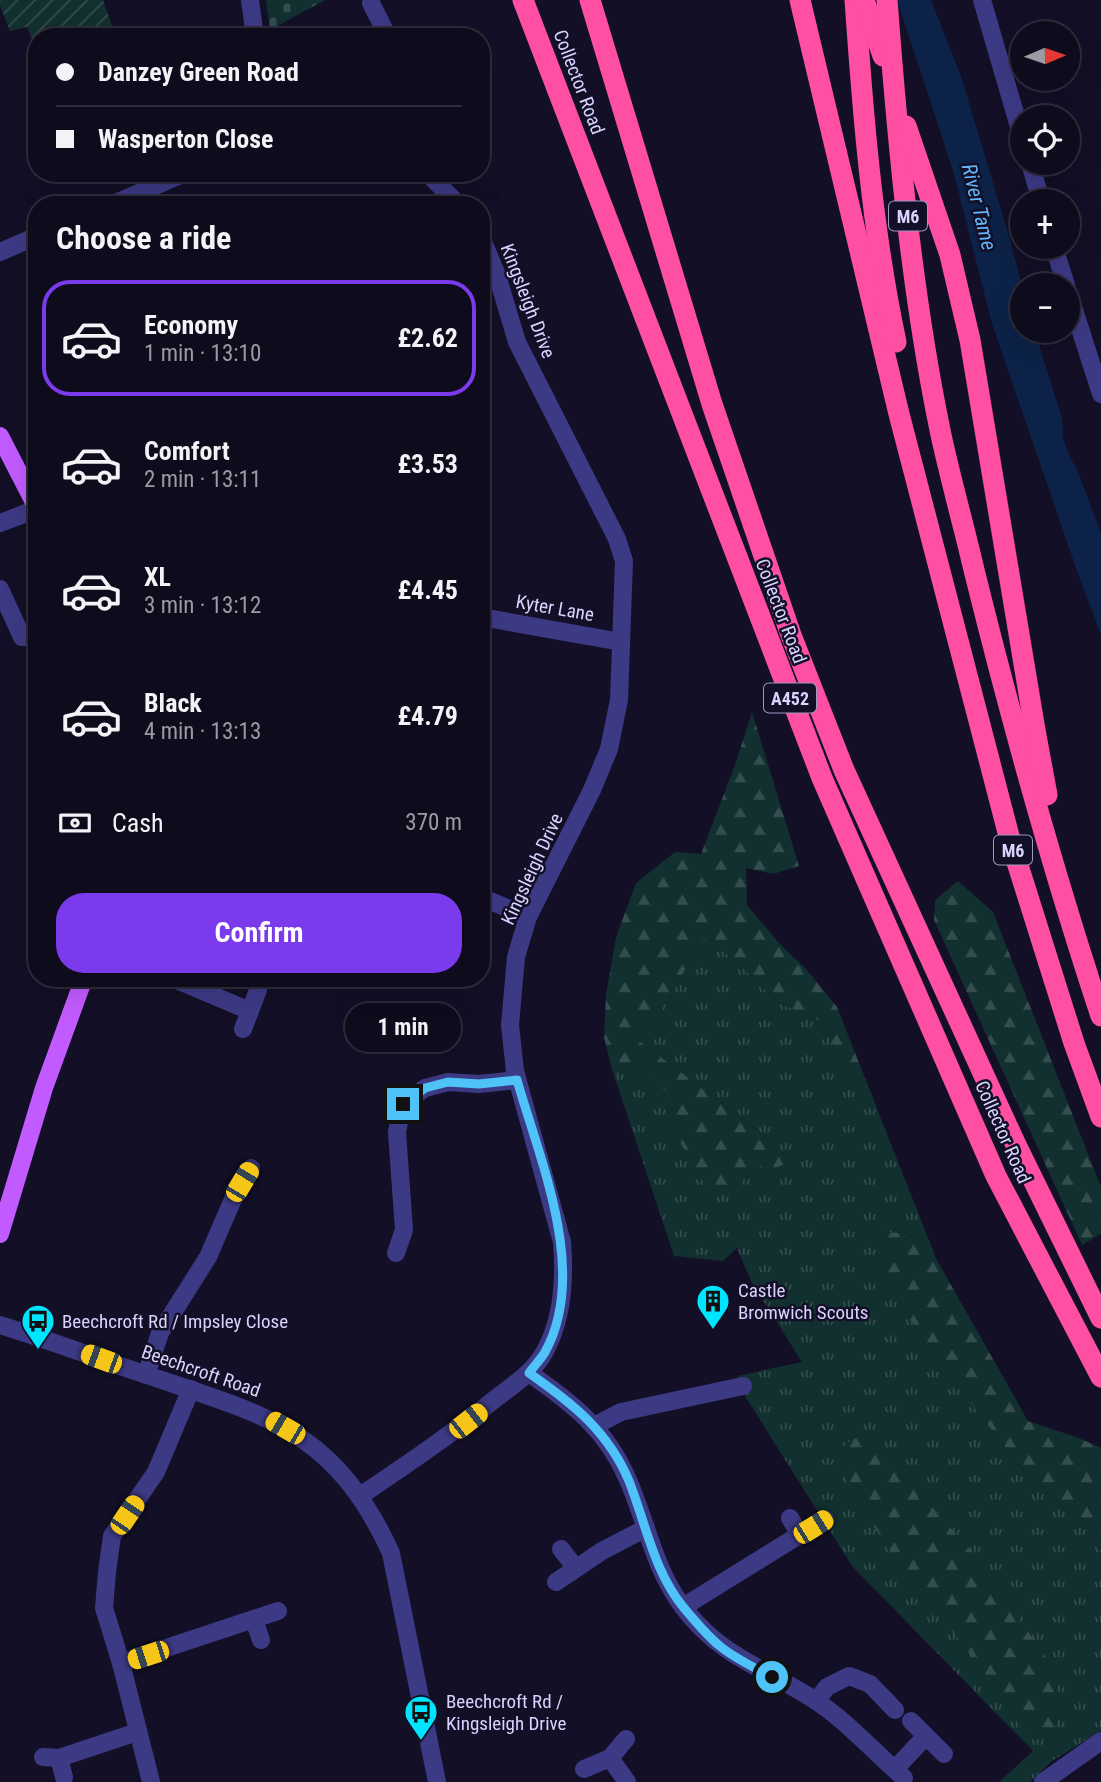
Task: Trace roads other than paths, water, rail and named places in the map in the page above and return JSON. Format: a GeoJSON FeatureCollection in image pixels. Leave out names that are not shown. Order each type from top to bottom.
{"type":"FeatureCollection","features":[{"type":"Feature","properties":{"kind":"highway","name":"Collector Road"},"geometry":{"type":"LineString","coordinates":[[523,0],[822,778],[996,1176],[1101,1377]]}},
{"type":"Feature","properties":{"kind":"highway","name":"Collector Road"},"geometry":{"type":"LineString","coordinates":[[590,0],[712,404],[791,635],[844,770],[1016,1145],[1101,1318]]}},
{"type":"Feature","properties":{"kind":"highway"},"geometry":{"type":"LineString","coordinates":[[800,0],[941,578]]}},
{"type":"Feature","properties":{"kind":"highway","name":"M6"},"geometry":{"type":"LineString","coordinates":[[855,0],[865,138],[882,276],[941,578],[1010,840],[1074,1043],[1101,1117]]}},
{"type":"Feature","properties":{"kind":"highway"},"geometry":{"type":"LineString","coordinates":[[864,0],[950,255],[971,340],[1032,717],[1075,938]]}},
{"type":"Feature","properties":{"kind":"highway","name":"M6"},"geometry":{"type":"LineString","coordinates":[[887,0],[895,102],[915,280],[940,430],[1002,682],[1075,938],[1101,1016]]}},
{"type":"Feature","properties":{"kind":"main road"},"geometry":{"type":"LineString","coordinates":[[0,436],[28,490]]}},
{"type":"Feature","properties":{"kind":"main road"},"geometry":{"type":"LineString","coordinates":[[0,1234],[44,1088],[81,987]]}},
{"type":"Feature","properties":{"kind":"street"},"geometry":{"type":"LineString","coordinates":[[250,0],[254,28]]}},
{"type":"Feature","properties":{"kind":"street"},"geometry":{"type":"LineString","coordinates":[[982,0],[1013,105]]}},
{"type":"Feature","properties":{"kind":"street"},"geometry":{"type":"LineString","coordinates":[[371,3],[383,28]]}},
{"type":"Feature","properties":{"kind":"street"},"geometry":{"type":"LineString","coordinates":[[132,196],[164,182]]}},
{"type":"Feature","properties":{"kind":"street"},"geometry":{"type":"LineString","coordinates":[[436,182],[450,196]]}},
{"type":"Feature","properties":{"kind":"street"},"geometry":{"type":"LineString","coordinates":[[0,251],[28,240]]}},
{"type":"Feature","properties":{"kind":"street","name":"Kingsleigh Drive"},"geometry":{"type":"LineString","coordinates":[[360,1496],[448,1437],[529,1373],[545,1352],[560,1311],[564,1270],[562,1241],[517,1080],[510,1024],[516,957],[528,917],[592,790],[609,749],[619,700],[624,561],[617,539],[517,342],[490,258]]}},
{"type":"Feature","properties":{"kind":"street"},"geometry":{"type":"LineString","coordinates":[[1080,328],[1101,394]]}},
{"type":"Feature","properties":{"kind":"street"},"geometry":{"type":"LineString","coordinates":[[0,523],[28,512]]}},
{"type":"Feature","properties":{"kind":"street"},"geometry":{"type":"LineString","coordinates":[[0,589],[22,637],[28,637]]}},
{"type":"Feature","properties":{"kind":"street","name":"Kyter Lane"},"geometry":{"type":"LineString","coordinates":[[490,619],[621,642]]}},
{"type":"Feature","properties":{"kind":"street"},"geometry":{"type":"LineString","coordinates":[[490,901],[528,917]]}},
{"type":"Feature","properties":{"kind":"street"},"geometry":{"type":"LineString","coordinates":[[193,987],[250,1011]]}},
{"type":"Feature","properties":{"kind":"street"},"geometry":{"type":"LineString","coordinates":[[243,1029],[258,990]]}},
{"type":"Feature","properties":{"kind":"street"},"geometry":{"type":"LineString","coordinates":[[396,1253],[404,1230],[397,1132],[403,1104],[425,1088],[448,1082],[479,1084],[517,1080]]}},
{"type":"Feature","properties":{"kind":"street"},"geometry":{"type":"LineString","coordinates":[[146,1375],[160,1332],[208,1257],[234,1197],[251,1168]]}},
{"type":"Feature","properties":{"kind":"street","name":"Beechcroft Road"},"geometry":{"type":"LineString","coordinates":[[0,1325],[259,1414],[304,1438],[332,1462],[360,1496],[376,1521],[391,1553],[437,1782]]}},
{"type":"Feature","properties":{"kind":"street"},"geometry":{"type":"LineString","coordinates":[[529,1373],[571,1403],[610,1447],[628,1479],[650,1545],[666,1579],[683,1607],[721,1647],[816,1702],[900,1773],[926,1736]]}},
{"type":"Feature","properties":{"kind":"street"},"geometry":{"type":"LineString","coordinates":[[594,1426],[621,1412],[743,1387]]}},
{"type":"Feature","properties":{"kind":"street"},"geometry":{"type":"LineString","coordinates":[[150,1782],[121,1663],[104,1608],[112,1536],[156,1472],[191,1389]]}},
{"type":"Feature","properties":{"kind":"street"},"geometry":{"type":"LineString","coordinates":[[790,1518],[800,1535]]}},
{"type":"Feature","properties":{"kind":"street"},"geometry":{"type":"LineString","coordinates":[[683,1607],[825,1519]]}},
{"type":"Feature","properties":{"kind":"street"},"geometry":{"type":"LineString","coordinates":[[555,1582],[575,1567],[646,1528]]}},
{"type":"Feature","properties":{"kind":"street"},"geometry":{"type":"LineString","coordinates":[[561,1549],[575,1567]]}},
{"type":"Feature","properties":{"kind":"street"},"geometry":{"type":"LineString","coordinates":[[121,1663],[278,1611]]}},
{"type":"Feature","properties":{"kind":"street"},"geometry":{"type":"LineString","coordinates":[[254,1620],[261,1640]]}},
{"type":"Feature","properties":{"kind":"street"},"geometry":{"type":"LineString","coordinates":[[816,1702],[827,1687],[849,1676],[870,1684],[895,1710]]}},
{"type":"Feature","properties":{"kind":"street"},"geometry":{"type":"LineString","coordinates":[[911,1721],[944,1754]]}},
{"type":"Feature","properties":{"kind":"street"},"geometry":{"type":"LineString","coordinates":[[64,1777],[51,1757],[137,1732]]}},
{"type":"Feature","properties":{"kind":"street"},"geometry":{"type":"LineString","coordinates":[[584,1769],[610,1758],[626,1739]]}},
{"type":"Feature","properties":{"kind":"street"},"geometry":{"type":"LineString","coordinates":[[1042,1782],[1101,1741]]}},
{"type":"Feature","properties":{"kind":"street"},"geometry":{"type":"LineString","coordinates":[[610,1758],[627,1782]]}},
{"type":"Feature","properties":{"kind":"water","name":"River Tame"},"geometry":{"type":"Polygon","coordinates":[[[897,0],[931,0],[961,76],[1009,236],[1010,259],[1015,259],[1019,273],[1010,273],[1010,343],[1039,343],[1062,419],[1063,437],[1068,453],[1101,533],[1101,635],[992,324],[954,174],[897,0]]]}},
{"type":"Feature","properties":{"kind":"place","name":"Castle Bromwich Scouts"},"geometry":{"type":"Point","coordinates":[713,1331]}},
{"type":"Feature","properties":{"kind":"place","name":"Beechcroft Rd / Impsley Close"},"geometry":{"type":"Point","coordinates":[38,1351]}},
{"type":"Feature","properties":{"kind":"place","name":"Beechcroft Rd / Kingsleigh Drive"},"geometry":{"type":"Point","coordinates":[421,1742]}}]}
